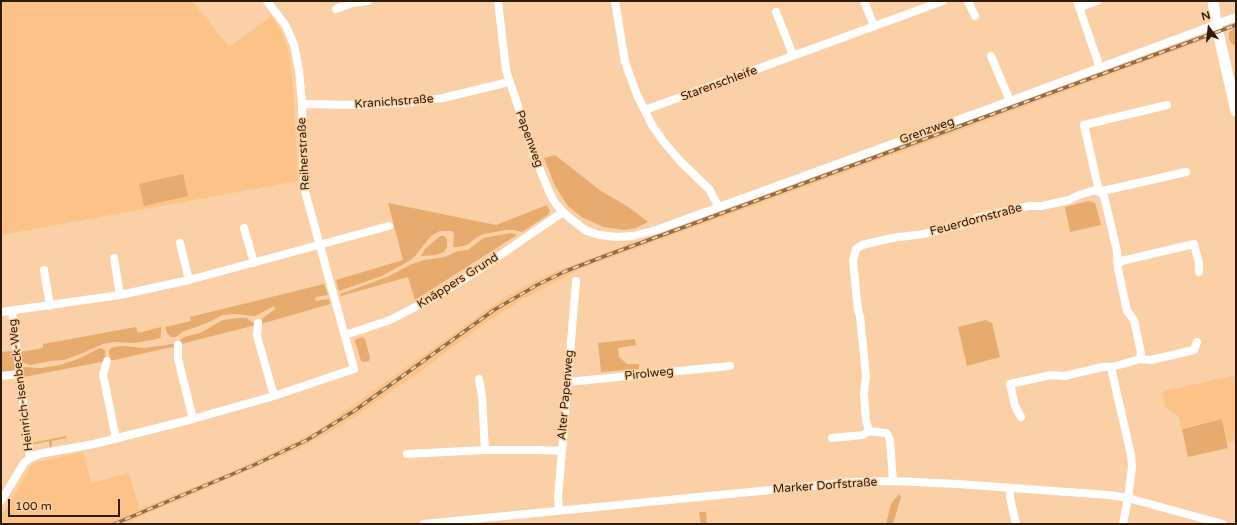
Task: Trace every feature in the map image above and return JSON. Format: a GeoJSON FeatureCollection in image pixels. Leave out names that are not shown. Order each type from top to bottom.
{"type":"FeatureCollection","features":[{"type":"Feature","properties":{"kind":"street","name":"Reiherstraße"},"geometry":{"type":"LineString","coordinates":[[267,1],[286,26],[294,45],[299,70],[302,104],[304,188],[354,369],[274,396]]}},
{"type":"Feature","properties":{"kind":"street"},"geometry":{"type":"LineString","coordinates":[[336,8],[352,3],[368,1]]}},
{"type":"Feature","properties":{"kind":"street","name":"Papenweg"},"geometry":{"type":"LineString","coordinates":[[498,1],[506,70],[509,82],[546,184],[556,204],[574,222],[589,232],[617,237]]}},
{"type":"Feature","properties":{"kind":"street"},"geometry":{"type":"LineString","coordinates":[[615,1],[625,62],[633,86],[652,125],[663,141],[709,189],[719,207]]}},
{"type":"Feature","properties":{"kind":"street"},"geometry":{"type":"LineString","coordinates":[[864,1],[874,26]]}},
{"type":"Feature","properties":{"kind":"street","name":"Starenschleife"},"geometry":{"type":"LineString","coordinates":[[645,110],[943,1]]}},
{"type":"Feature","properties":{"kind":"street"},"geometry":{"type":"LineString","coordinates":[[968,1],[975,16]]}},
{"type":"Feature","properties":{"kind":"street"},"geometry":{"type":"LineString","coordinates":[[1097,1],[1078,4],[1100,68]]}},
{"type":"Feature","properties":{"kind":"street"},"geometry":{"type":"LineString","coordinates":[[1213,1],[1216,24],[1236,111]]}},
{"type":"Feature","properties":{"kind":"street"},"geometry":{"type":"LineString","coordinates":[[776,12],[793,56]]}},
{"type":"Feature","properties":{"kind":"street","name":"Grenzweg"},"geometry":{"type":"LineString","coordinates":[[617,237],[646,233],[1236,17]]}},
{"type":"Feature","properties":{"kind":"street"},"geometry":{"type":"LineString","coordinates":[[991,56],[1010,101]]}},
{"type":"Feature","properties":{"kind":"street","name":"Kranichstraße"},"geometry":{"type":"LineString","coordinates":[[302,104],[359,106],[404,104],[443,98],[509,82]]}},
{"type":"Feature","properties":{"kind":"street"},"geometry":{"type":"LineString","coordinates":[[1140,359],[1142,353],[1134,320],[1127,310],[1117,262],[1117,251],[1104,196],[1099,191],[1084,125],[1167,105]]}},
{"type":"Feature","properties":{"kind":"street"},"geometry":{"type":"LineString","coordinates":[[1099,191],[1186,172]]}},
{"type":"Feature","properties":{"kind":"street","name":"Feuerdornstraße"},"geometry":{"type":"LineString","coordinates":[[869,430],[866,420],[864,393],[866,376],[853,261],[856,249],[862,245],[885,239],[923,234],[972,222],[977,218],[1029,206],[1042,206],[1069,200],[1092,191],[1099,191]]}},
{"type":"Feature","properties":{"kind":"street","name":"Knäppers Grund"},"geometry":{"type":"LineString","coordinates":[[345,335],[390,320],[432,299],[477,271],[563,212]]}},
{"type":"Feature","properties":{"kind":"street"},"geometry":{"type":"LineString","coordinates":[[1,312],[12,312],[120,295],[189,280],[320,246],[389,226]]}},
{"type":"Feature","properties":{"kind":"street"},"geometry":{"type":"LineString","coordinates":[[244,228],[254,263]]}},
{"type":"Feature","properties":{"kind":"street"},"geometry":{"type":"LineString","coordinates":[[180,243],[189,280]]}},
{"type":"Feature","properties":{"kind":"street"},"geometry":{"type":"LineString","coordinates":[[1117,262],[1194,244],[1199,263],[1199,272]]}},
{"type":"Feature","properties":{"kind":"street"},"geometry":{"type":"LineString","coordinates":[[114,258],[120,295]]}},
{"type":"Feature","properties":{"kind":"street"},"geometry":{"type":"LineString","coordinates":[[44,270],[50,306]]}},
{"type":"Feature","properties":{"kind":"street","name":"Alter Papenweg"},"geometry":{"type":"LineString","coordinates":[[559,510],[558,496],[576,281]]}},
{"type":"Feature","properties":{"kind":"street","name":"Heinrich-Isenbeck-Weg"},"geometry":{"type":"LineString","coordinates":[[12,312],[30,458]]}},
{"type":"Feature","properties":{"kind":"street"},"geometry":{"type":"LineString","coordinates":[[1,501],[24,463],[30,458],[39,454],[116,438],[193,419],[274,396],[257,336],[258,324]]}},
{"type":"Feature","properties":{"kind":"street"},"geometry":{"type":"LineString","coordinates":[[1021,417],[1015,406],[1010,384],[1051,375],[1065,376],[1102,367],[1112,367],[1140,359],[1151,360],[1194,350],[1196,342]]}},
{"type":"Feature","properties":{"kind":"street"},"geometry":{"type":"LineString","coordinates":[[178,345],[178,358],[193,419]]}},
{"type":"Feature","properties":{"kind":"street"},"geometry":{"type":"LineString","coordinates":[[107,361],[103,374],[116,438]]}},
{"type":"Feature","properties":{"kind":"street","name":"Pirolweg"},"geometry":{"type":"LineString","coordinates":[[568,382],[730,366]]}},
{"type":"Feature","properties":{"kind":"street"},"geometry":{"type":"LineString","coordinates":[[1112,367],[1131,455],[1132,467],[1123,524]]}},
{"type":"Feature","properties":{"kind":"street"},"geometry":{"type":"LineString","coordinates":[[1,376],[19,374]]}},
{"type":"Feature","properties":{"kind":"street"},"geometry":{"type":"LineString","coordinates":[[479,378],[482,396],[485,450]]}},
{"type":"Feature","properties":{"kind":"street"},"geometry":{"type":"LineString","coordinates":[[832,438],[864,435],[869,430],[886,432],[890,441],[893,481]]}},
{"type":"Feature","properties":{"kind":"street"},"geometry":{"type":"LineString","coordinates":[[407,454],[485,450],[562,451]]}},
{"type":"Feature","properties":{"kind":"street","name":"Marker Dorfstraße"},"geometry":{"type":"LineString","coordinates":[[424,524],[852,482],[893,481],[958,484],[1128,498],[1222,524]]}},
{"type":"Feature","properties":{"kind":"street"},"geometry":{"type":"LineString","coordinates":[[1010,488],[1010,498],[1016,524]]}},
{"type":"Feature","properties":{"kind":"shaded area"},"geometry":{"type":"Polygon","coordinates":[[[1,1],[192,1],[229,47],[272,16],[284,36],[290,59],[294,101],[298,181],[1,235],[1,1]]]}},
{"type":"Feature","properties":{"kind":"shaded area"},"geometry":{"type":"Polygon","coordinates":[[[1236,23],[1236,27],[1207,39],[580,269],[523,299],[481,326],[414,376],[342,425],[300,448],[123,524],[1,524],[1,517],[33,463],[83,452],[91,483],[129,473],[139,509],[233,471],[317,431],[501,300],[552,273],[1224,25],[1236,23]]]}},
{"type":"Feature","properties":{"kind":"shaded area"},"geometry":{"type":"Polygon","coordinates":[[[1236,27],[1236,46],[1231,43],[1229,39],[1229,32],[1236,27]]]}},
{"type":"Feature","properties":{"kind":"shaded area"},"geometry":{"type":"Polygon","coordinates":[[[555,155],[601,191],[630,208],[648,222],[636,228],[624,230],[604,227],[583,218],[568,206],[555,186],[544,158],[555,155]]]}},
{"type":"Feature","properties":{"kind":"shaded area"},"geometry":{"type":"Polygon","coordinates":[[[183,174],[188,196],[144,206],[139,184],[183,174]]]}},
{"type":"Feature","properties":{"kind":"shaded area"},"geometry":{"type":"Polygon","coordinates":[[[1089,201],[1095,203],[1101,225],[1070,232],[1065,207],[1089,201]]]}},
{"type":"Feature","properties":{"kind":"shaded area"},"geometry":{"type":"Polygon","coordinates":[[[388,203],[496,225],[547,205],[550,211],[548,215],[522,232],[507,230],[484,234],[477,237],[467,245],[459,247],[453,247],[454,234],[452,231],[440,231],[431,236],[415,256],[409,261],[382,276],[339,291],[336,280],[403,260],[388,203]]]}},
{"type":"Feature","properties":{"kind":"shaded area"},"geometry":{"type":"Polygon","coordinates":[[[510,233],[517,235],[415,300],[408,277],[341,296],[340,294],[387,277],[412,264],[424,260],[445,257],[458,251],[468,250],[483,238],[510,233]]]}},
{"type":"Feature","properties":{"kind":"shaded area"},"geometry":{"type":"Polygon","coordinates":[[[440,236],[444,236],[447,239],[447,247],[444,252],[436,255],[421,256],[425,249],[440,236]]]}},
{"type":"Feature","properties":{"kind":"shaded area"},"geometry":{"type":"Polygon","coordinates":[[[324,284],[328,295],[316,297],[315,301],[329,299],[330,304],[261,324],[263,318],[275,309],[274,306],[255,316],[234,314],[223,315],[207,323],[182,332],[176,337],[171,337],[167,333],[165,327],[191,321],[190,317],[324,284]]]}},
{"type":"Feature","properties":{"kind":"shaded area"},"geometry":{"type":"Polygon","coordinates":[[[247,318],[256,325],[181,344],[180,340],[184,337],[200,333],[223,320],[247,318]]]}},
{"type":"Feature","properties":{"kind":"shaded area"},"geometry":{"type":"Polygon","coordinates":[[[986,320],[992,323],[1000,357],[967,366],[958,327],[986,320]]]}},
{"type":"Feature","properties":{"kind":"shaded area"},"geometry":{"type":"Polygon","coordinates":[[[136,327],[138,333],[161,327],[161,336],[160,338],[153,340],[133,343],[114,342],[103,344],[64,360],[30,365],[21,362],[21,352],[43,348],[43,344],[136,327]]]}},
{"type":"Feature","properties":{"kind":"shaded area"},"geometry":{"type":"Polygon","coordinates":[[[363,337],[365,339],[370,357],[369,361],[363,362],[361,361],[355,341],[356,339],[363,337]]]}},
{"type":"Feature","properties":{"kind":"shaded area"},"geometry":{"type":"Polygon","coordinates":[[[635,339],[636,345],[618,348],[619,357],[627,364],[639,364],[639,369],[601,372],[598,343],[635,339]]]}},
{"type":"Feature","properties":{"kind":"shaded area"},"geometry":{"type":"Polygon","coordinates":[[[173,344],[176,346],[110,361],[109,351],[114,347],[123,346],[144,348],[173,344]]]}},
{"type":"Feature","properties":{"kind":"shaded area"},"geometry":{"type":"Polygon","coordinates":[[[100,348],[105,350],[106,361],[24,377],[22,367],[41,368],[60,365],[78,359],[100,348]]]}},
{"type":"Feature","properties":{"kind":"shaded area"},"geometry":{"type":"Polygon","coordinates":[[[13,351],[16,373],[1,375],[1,352],[13,351]]]}},
{"type":"Feature","properties":{"kind":"shaded area"},"geometry":{"type":"Polygon","coordinates":[[[1236,375],[1236,440],[1228,443],[1222,419],[1181,428],[1179,417],[1166,408],[1162,392],[1236,375]]]}},
{"type":"Feature","properties":{"kind":"shaded area"},"geometry":{"type":"Polygon","coordinates":[[[1222,419],[1228,448],[1188,457],[1182,429],[1222,419]]]}},
{"type":"Feature","properties":{"kind":"shaded area"},"geometry":{"type":"Polygon","coordinates":[[[66,436],[66,444],[65,438],[52,441],[52,446],[50,447],[49,441],[31,445],[31,443],[66,436]]]}},
{"type":"Feature","properties":{"kind":"shaded area"},"geometry":{"type":"Polygon","coordinates":[[[899,494],[901,497],[893,524],[886,524],[891,504],[899,494]]]}},
{"type":"Feature","properties":{"kind":"shaded area"},"geometry":{"type":"Polygon","coordinates":[[[699,512],[706,512],[707,524],[701,524],[699,512]]]}},
{"type":"Feature","properties":{"kind":"railway"},"geometry":{"type":"LineString","coordinates":[[114,524],[254,465],[307,440],[354,411],[494,310],[537,285],[566,271],[1236,25]]}}]}
